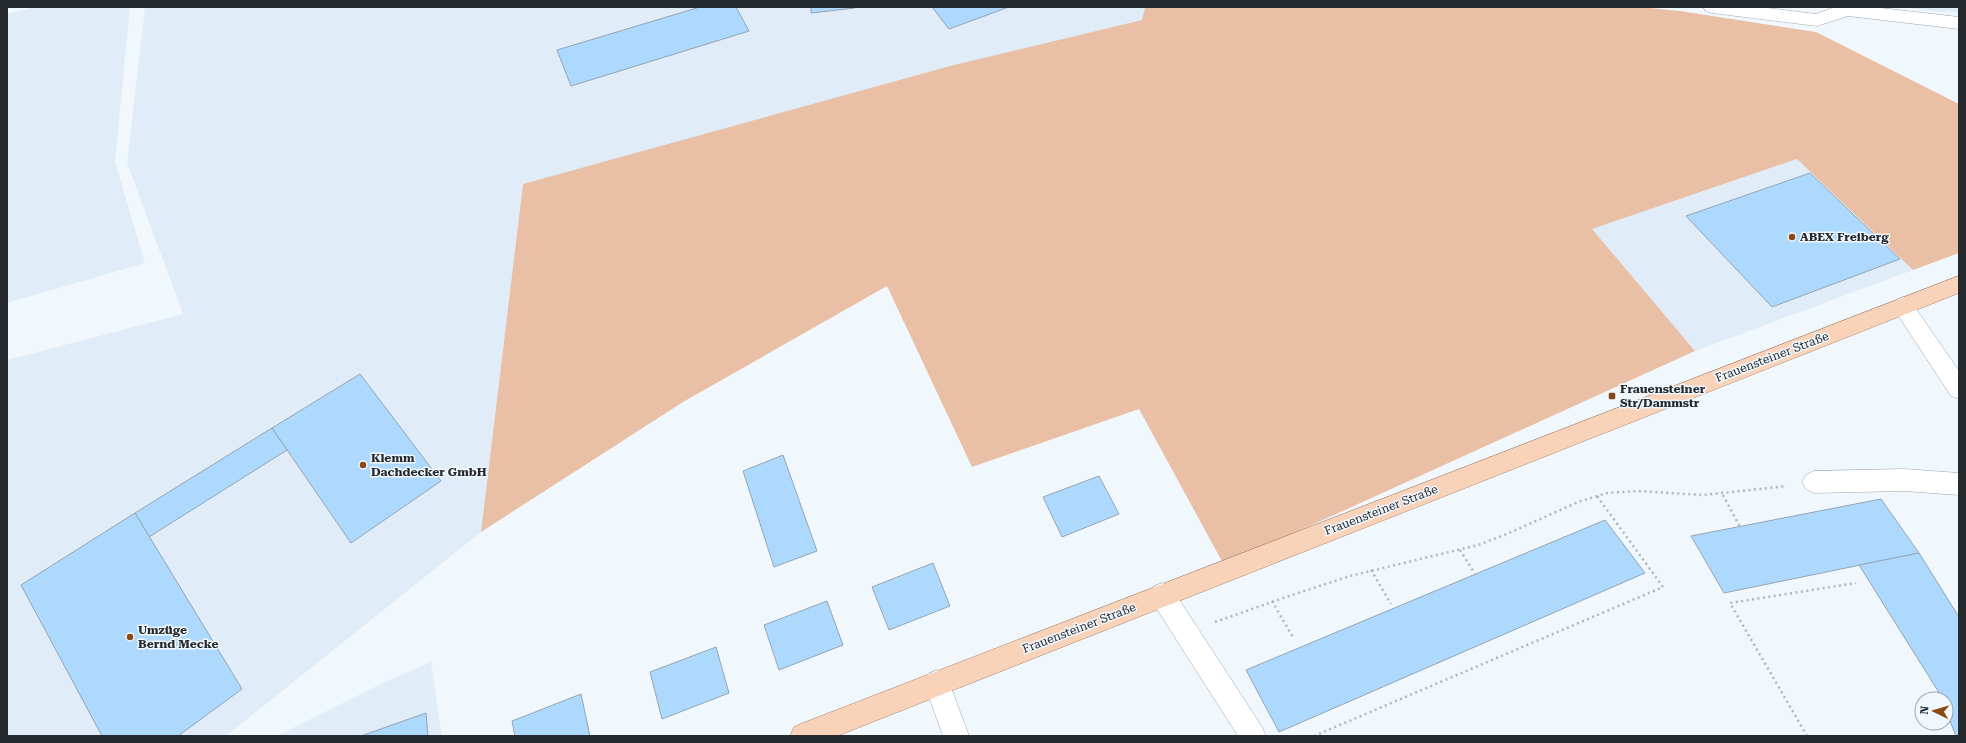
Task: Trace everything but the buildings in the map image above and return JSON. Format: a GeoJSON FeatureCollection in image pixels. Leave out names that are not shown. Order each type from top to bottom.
{"type":"FeatureCollection","features":[{"type":"Feature","properties":{"kind":"main road","name":"Frauensteiner Straße"},"geometry":{"type":"LineString","coordinates":[[803,736],[1959,284]]}},
{"type":"Feature","properties":{"kind":"street"},"geometry":{"type":"LineString","coordinates":[[1712,7],[1817,20],[1846,8],[1959,23]]}},
{"type":"Feature","properties":{"kind":"street"},"geometry":{"type":"LineString","coordinates":[[1903,306],[1959,389]]}},
{"type":"Feature","properties":{"kind":"street"},"geometry":{"type":"LineString","coordinates":[[1814,482],[1904,480],[1959,484]]}},
{"type":"Feature","properties":{"kind":"street"},"geometry":{"type":"LineString","coordinates":[[1162,595],[1253,736]]}},
{"type":"Feature","properties":{"kind":"street"},"geometry":{"type":"LineString","coordinates":[[937,683],[956,736]]}},
{"type":"Feature","properties":{"kind":"path"},"geometry":{"type":"LineString","coordinates":[[1186,632],[1272,601],[1371,570],[1460,550],[1494,540],[1596,496],[1629,490],[1689,495],[1722,495],[1814,482]]}},
{"type":"Feature","properties":{"kind":"path"},"geometry":{"type":"LineString","coordinates":[[1722,495],[1740,527]]}},
{"type":"Feature","properties":{"kind":"path"},"geometry":{"type":"LineString","coordinates":[[1314,736],[1662,587],[1596,496]]}},
{"type":"Feature","properties":{"kind":"path"},"geometry":{"type":"LineString","coordinates":[[1460,550],[1475,574]]}},
{"type":"Feature","properties":{"kind":"path"},"geometry":{"type":"LineString","coordinates":[[1371,570],[1391,604]]}},
{"type":"Feature","properties":{"kind":"path"},"geometry":{"type":"LineString","coordinates":[[1807,736],[1730,603],[1856,583]]}},
{"type":"Feature","properties":{"kind":"path"},"geometry":{"type":"LineString","coordinates":[[1272,601],[1294,639]]}},
{"type":"Feature","properties":{"kind":"shaded area"},"geometry":{"type":"Polygon","coordinates":[[[34,7],[130,7],[115,162],[145,263],[7,303],[7,14],[34,7]]]}},
{"type":"Feature","properties":{"kind":"shaded area"},"geometry":{"type":"Polygon","coordinates":[[[145,7],[1145,7],[1142,20],[523,184],[481,532],[226,736],[7,736],[7,360],[183,314],[127,163],[145,7]]]}},
{"type":"Feature","properties":{"kind":"shaded area"},"geometry":{"type":"Polygon","coordinates":[[[1145,7],[1640,7],[1680,11],[1816,32],[1959,104],[1959,253],[1913,270],[1797,159],[1592,229],[1695,351],[1224,565],[1139,409],[972,467],[887,286],[683,402],[481,532],[523,184],[950,66],[1142,20],[1145,7]]]}},
{"type":"Feature","properties":{"kind":"shaded area"},"geometry":{"type":"Polygon","coordinates":[[[1900,7],[1959,7],[1959,12],[1940,12],[1900,7]]]}},
{"type":"Feature","properties":{"kind":"shaded area"},"geometry":{"type":"Polygon","coordinates":[[[1797,159],[1913,270],[1695,351],[1591,229],[1797,159]]]}},
{"type":"Feature","properties":{"kind":"shaded area"},"geometry":{"type":"Polygon","coordinates":[[[431,662],[442,736],[277,736],[389,680],[431,662]]]}},
{"type":"Feature","properties":{"kind":"place","name":"ABEX Freiberg"},"geometry":{"type":"Point","coordinates":[1792,237]}},
{"type":"Feature","properties":{"kind":"place","name":"Frauensteiner Str/Dammstr"},"geometry":{"type":"Point","coordinates":[1612,396]}},
{"type":"Feature","properties":{"kind":"place","name":"Klemm Dachdecker GmbH"},"geometry":{"type":"Point","coordinates":[363,465]}},
{"type":"Feature","properties":{"kind":"place","name":"Umzüge Bernd Mecke"},"geometry":{"type":"Point","coordinates":[130,637]}}]}
